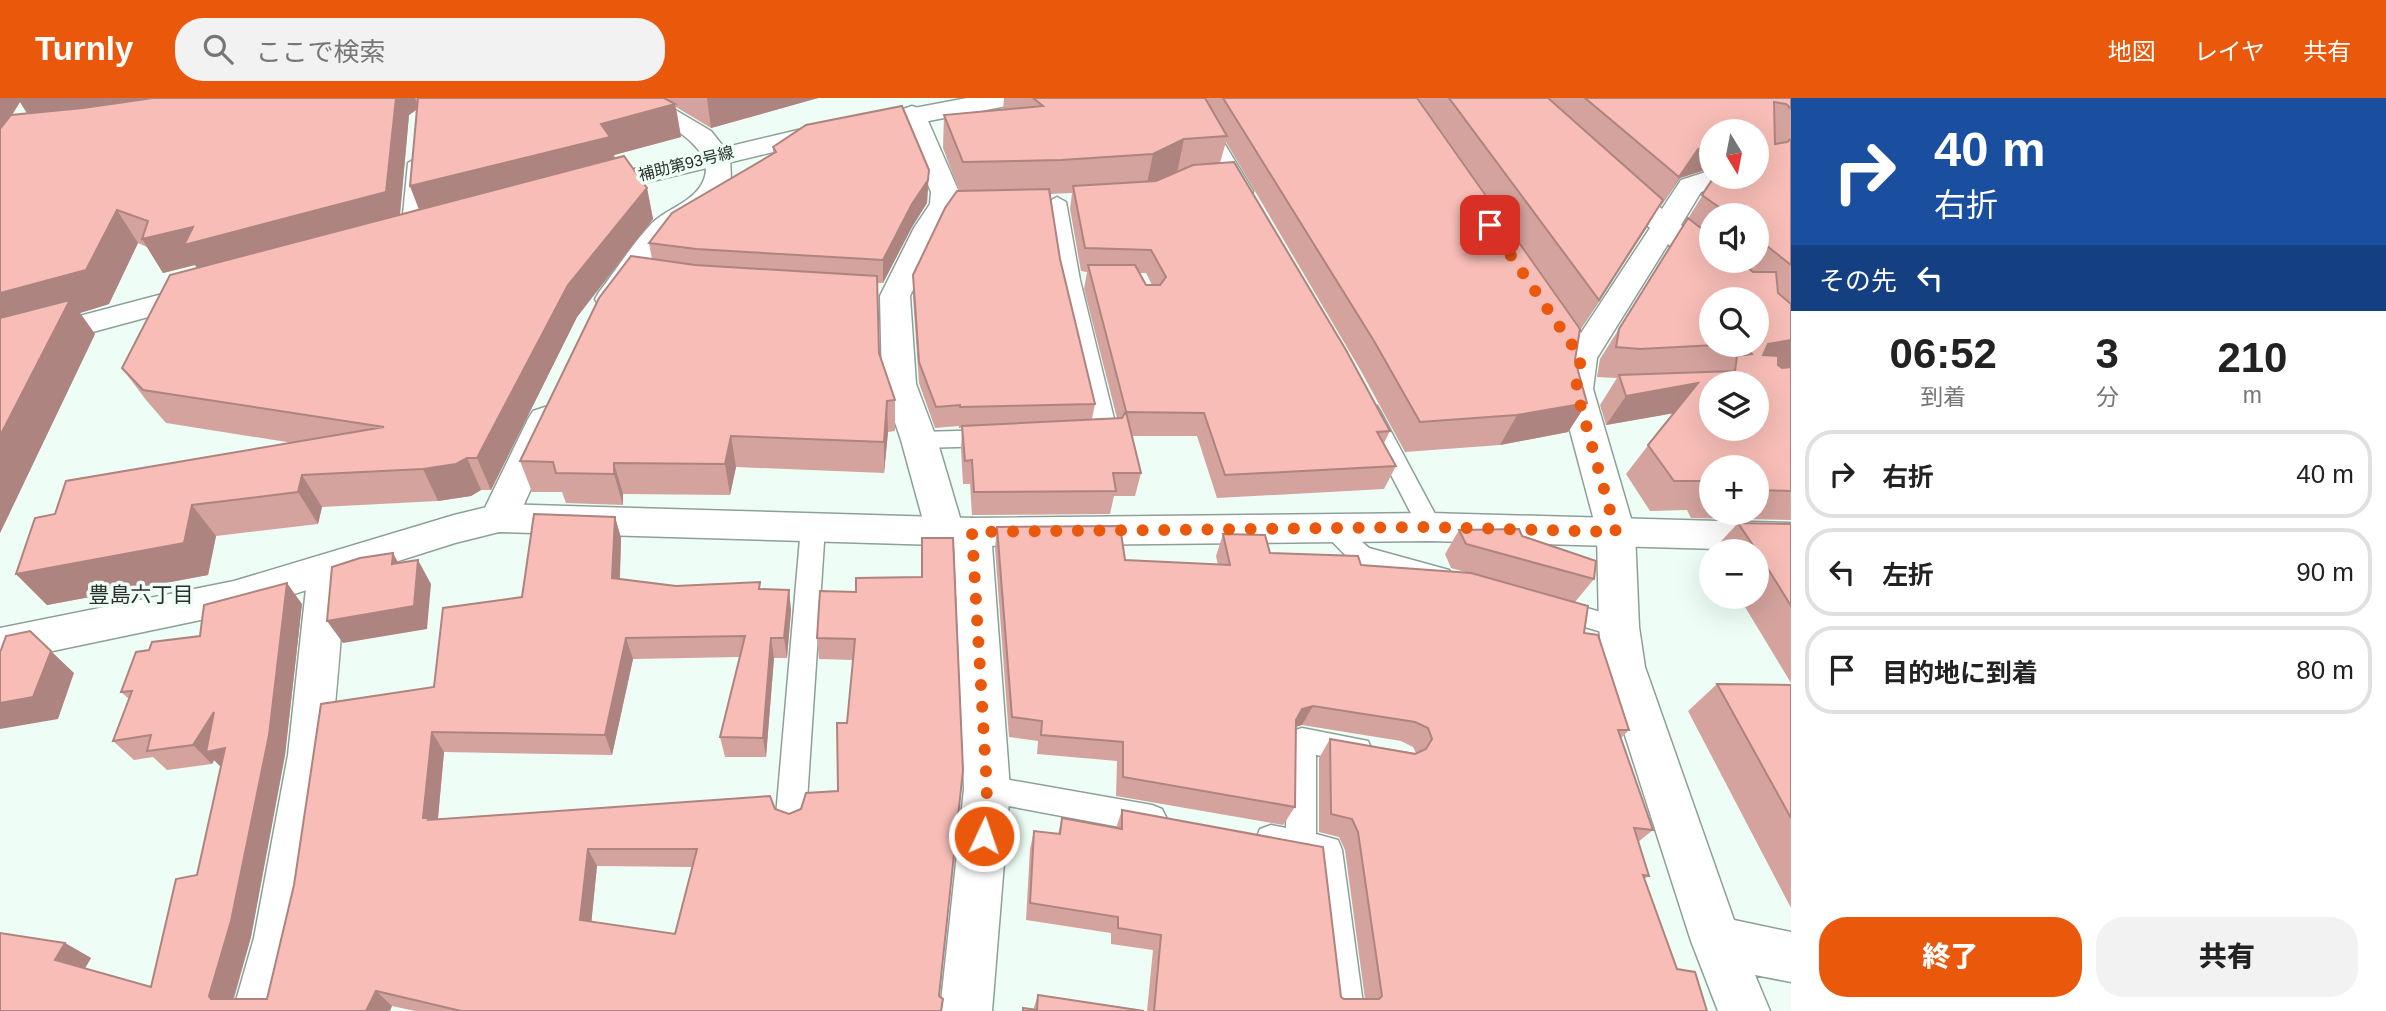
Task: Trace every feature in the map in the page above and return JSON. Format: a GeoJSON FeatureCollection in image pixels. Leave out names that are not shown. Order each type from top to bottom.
{"type":"FeatureCollection","features":[{"type":"Feature","properties":{"kind":"street"},"geometry":{"type":"LineString","coordinates":[[590,325],[663,229],[716,187],[717,155],[702,136],[637,98]]}},
{"type":"Feature","properties":{"kind":"street","name":"補助第93号線"},"geometry":{"type":"LineString","coordinates":[[555,197],[717,155],[952,103],[1012,98]]}},
{"type":"Feature","properties":{"kind":"street"},"geometry":{"type":"LineString","coordinates":[[912,114],[952,205],[928,228],[895,296],[899,384],[919,440],[958,531],[987,789],[966,1011]]}},
{"type":"Feature","properties":{"kind":"street"},"geometry":{"type":"LineString","coordinates":[[1592,163],[1737,287]]}},
{"type":"Feature","properties":{"kind":"street"},"geometry":{"type":"LineString","coordinates":[[1589,379],[1665,228],[1691,186],[1699,183]]}},
{"type":"Feature","properties":{"kind":"street"},"geometry":{"type":"LineString","coordinates":[[629,274],[664,279]]}},
{"type":"Feature","properties":{"kind":"street"},"geometry":{"type":"LineString","coordinates":[[0,347],[225,286]]}},
{"type":"Feature","properties":{"kind":"street"},"geometry":{"type":"LineString","coordinates":[[1532,286],[1589,379],[1616,532],[1619,627],[1624,667],[1716,941],[1744,1011]]}},
{"type":"Feature","properties":{"kind":"street"},"geometry":{"type":"LineString","coordinates":[[861,294],[895,296]]}},
{"type":"Feature","properties":{"kind":"street"},"geometry":{"type":"LineString","coordinates":[[499,518],[555,397]]}},
{"type":"Feature","properties":{"kind":"street"},"geometry":{"type":"LineString","coordinates":[[0,646],[234,597],[454,529],[499,518],[958,531],[1430,527],[1791,537]]}},
{"type":"Feature","properties":{"kind":"street"},"geometry":{"type":"LineString","coordinates":[[259,1011],[279,938],[310,755],[327,570]]}},
{"type":"Feature","properties":{"kind":"street"},"geometry":{"type":"LineString","coordinates":[[1716,941],[1791,957]]}},
{"type":"Feature","properties":{"kind":"lane"},"geometry":{"type":"LineString","coordinates":[[1189,98],[1255,210]]}},
{"type":"Feature","properties":{"kind":"lane"},"geometry":{"type":"LineString","coordinates":[[410,236],[418,140]]}},
{"type":"Feature","properties":{"kind":"lane"},"geometry":{"type":"LineString","coordinates":[[1209,178],[1235,176]]}},
{"type":"Feature","properties":{"kind":"lane"},"geometry":{"type":"LineString","coordinates":[[1057,202],[1077,280],[1107,435],[1067,436]]}},
{"type":"Feature","properties":{"kind":"lane"},"geometry":{"type":"LineString","coordinates":[[1361,396],[1430,527]]}},
{"type":"Feature","properties":{"kind":"lane"},"geometry":{"type":"LineString","coordinates":[[919,440],[1013,438]]}},
{"type":"Feature","properties":{"kind":"lane"},"geometry":{"type":"LineString","coordinates":[[791,816],[813,527]]}},
{"type":"Feature","properties":{"kind":"lane"},"geometry":{"type":"LineString","coordinates":[[1331,528],[1361,555],[1464,584]]}},
{"type":"Feature","properties":{"kind":"lane"},"geometry":{"type":"LineString","coordinates":[[1528,602],[1619,627]]}},
{"type":"Feature","properties":{"kind":"lane"},"geometry":{"type":"LineString","coordinates":[[1301,845],[1302,740],[1389,755]]}},
{"type":"Feature","properties":{"kind":"lane"},"geometry":{"type":"LineString","coordinates":[[987,789],[1178,823]]}},
{"type":"Feature","properties":{"kind":"lane"},"geometry":{"type":"LineString","coordinates":[[1246,835],[1327,850],[1347,1011]]}},
{"type":"Feature","properties":{"kind":"building"},"geometry":{"type":"Polygon","coordinates":[[[153,98],[396,98],[386,192],[184,245],[193,227],[142,239],[148,221],[117,210],[86,270],[0,293],[0,129],[11,115],[153,98]]]}},
{"type":"Feature","properties":{"kind":"building"},"geometry":{"type":"Polygon","coordinates":[[[418,98],[664,98],[675,104],[601,124],[610,137],[410,186],[418,98]]]}},
{"type":"Feature","properties":{"kind":"building"},"geometry":{"type":"Polygon","coordinates":[[[1033,98],[1205,98],[1227,136],[1184,139],[1153,154],[1061,160],[963,162],[944,115],[1043,106],[1033,98]]]}},
{"type":"Feature","properties":{"kind":"building"},"geometry":{"type":"Polygon","coordinates":[[[1223,98],[1417,98],[1580,329],[1575,360],[1587,403],[1517,415],[1420,422],[1374,341],[1223,98]]]}},
{"type":"Feature","properties":{"kind":"building"},"geometry":{"type":"Polygon","coordinates":[[[1449,98],[1548,98],[1663,200],[1599,300],[1449,98]]]}},
{"type":"Feature","properties":{"kind":"building"},"geometry":{"type":"Polygon","coordinates":[[[1585,98],[1791,98],[1791,109],[1786,104],[1774,102],[1775,144],[1791,139],[1791,265],[1769,248],[1769,203],[1713,203],[1702,195],[1706,189],[1769,189],[1769,119],[1699,119],[1699,149],[1679,177],[1585,98]]]}},
{"type":"Feature","properties":{"kind":"building"},"geometry":{"type":"Polygon","coordinates":[[[902,106],[929,170],[928,180],[912,204],[883,260],[696,249],[649,243],[672,213],[776,152],[773,147],[806,125],[902,106]]]}},
{"type":"Feature","properties":{"kind":"building"},"geometry":{"type":"Polygon","coordinates":[[[624,156],[647,188],[568,285],[477,458],[423,469],[302,475],[298,492],[192,505],[184,543],[16,574],[35,518],[55,514],[66,481],[384,427],[143,390],[122,368],[170,275],[624,156]]]}},
{"type":"Feature","properties":{"kind":"building"},"geometry":{"type":"Polygon","coordinates":[[[1234,162],[1346,350],[1390,431],[1377,432],[1396,466],[1225,475],[1204,413],[1126,412],[1141,473],[1113,473],[1116,491],[974,492],[972,460],[965,461],[962,426],[1122,418],[1126,411],[1088,265],[1135,265],[1146,285],[1160,285],[1166,277],[1151,250],[1085,248],[1073,186],[1156,181],[1193,165],[1234,162]]]}},
{"type":"Feature","properties":{"kind":"building"},"geometry":{"type":"Polygon","coordinates":[[[1049,189],[1060,259],[1095,404],[936,407],[919,362],[913,275],[945,208],[957,191],[1049,189]]]}},
{"type":"Feature","properties":{"kind":"building"},"geometry":{"type":"Polygon","coordinates":[[[1688,218],[1699,227],[1699,273],[1776,272],[1778,293],[1791,304],[1791,340],[1769,344],[1769,287],[1699,287],[1699,346],[1640,349],[1616,347],[1619,329],[1688,218]]]}},
{"type":"Feature","properties":{"kind":"building"},"geometry":{"type":"Polygon","coordinates":[[[631,256],[695,265],[877,276],[879,353],[895,400],[887,401],[884,442],[731,436],[725,464],[614,463],[614,474],[556,473],[553,462],[520,461],[599,298],[631,256]]]}},
{"type":"Feature","properties":{"kind":"building"},"geometry":{"type":"Polygon","coordinates":[[[70,300],[0,436],[0,318],[70,300]]]}},
{"type":"Feature","properties":{"kind":"building"},"geometry":{"type":"Polygon","coordinates":[[[1778,356],[1778,365],[1782,368],[1791,367],[1791,491],[1769,490],[1769,455],[1699,455],[1699,481],[1674,481],[1648,445],[1698,383],[1626,396],[1619,375],[1699,372],[1699,441],[1769,441],[1769,371],[1735,371],[1737,357],[1778,356]]]}},
{"type":"Feature","properties":{"kind":"building"},"geometry":{"type":"Polygon","coordinates":[[[534,514],[615,517],[612,578],[676,586],[760,582],[759,589],[789,590],[784,638],[771,638],[763,738],[720,737],[745,636],[626,638],[605,735],[432,732],[423,818],[429,818],[428,820],[770,796],[775,809],[789,814],[801,809],[806,793],[838,791],[837,723],[847,723],[855,639],[817,638],[820,591],[856,592],[856,578],[922,577],[922,538],[953,538],[963,770],[939,996],[943,999],[941,1011],[461,1011],[376,991],[366,1011],[0,1011],[0,933],[65,943],[55,960],[151,987],[176,879],[197,875],[225,748],[206,752],[214,712],[193,745],[147,751],[151,735],[113,741],[132,691],[121,692],[136,652],[149,650],[152,642],[200,636],[204,605],[287,583],[269,735],[231,921],[209,996],[211,999],[267,999],[294,885],[321,704],[434,687],[443,608],[522,597],[534,514]],[[588,849],[580,920],[675,934],[697,849],[588,849]]]}},
{"type":"Feature","properties":{"kind":"building"},"geometry":{"type":"Polygon","coordinates":[[[1791,524],[1791,606],[1769,570],[1769,539],[1749,539],[1739,525],[1791,524]]]}},
{"type":"Feature","properties":{"kind":"building"},"geometry":{"type":"Polygon","coordinates":[[[1120,526],[1125,560],[1230,565],[1223,534],[1265,535],[1270,553],[1358,556],[1361,565],[1471,573],[1588,606],[1584,633],[1598,635],[1629,730],[1618,730],[1653,830],[1634,828],[1649,876],[1643,875],[1677,969],[1695,972],[1707,1011],[1154,1011],[1161,935],[1118,928],[1118,917],[1030,903],[1034,831],[1060,834],[1062,818],[1122,829],[1122,810],[1323,847],[1341,997],[1379,999],[1382,996],[1358,832],[1352,819],[1331,814],[1330,739],[1415,754],[1426,749],[1432,739],[1428,728],[1415,722],[1313,706],[1302,709],[1296,720],[1295,807],[1123,777],[1123,742],[1041,735],[1042,721],[1012,717],[997,527],[1120,526]]]}},
{"type":"Feature","properties":{"kind":"building"},"geometry":{"type":"Polygon","coordinates":[[[1519,529],[1522,536],[1596,561],[1594,579],[1466,544],[1459,530],[1519,529]]]}},
{"type":"Feature","properties":{"kind":"building"},"geometry":{"type":"Polygon","coordinates":[[[393,553],[392,564],[418,560],[414,606],[327,621],[332,567],[360,558],[393,553]]]}},
{"type":"Feature","properties":{"kind":"building"},"geometry":{"type":"Polygon","coordinates":[[[30,631],[51,651],[33,697],[0,703],[0,651],[6,636],[30,631]]]}},
{"type":"Feature","properties":{"kind":"building"},"geometry":{"type":"Polygon","coordinates":[[[1717,684],[1791,685],[1791,818],[1717,684]]]}},
{"type":"Feature","properties":{"kind":"building"},"geometry":{"type":"Polygon","coordinates":[[[1038,995],[1144,1011],[1023,1011],[1023,1008],[1037,1010],[1038,995]]]}},
{"type":"Feature","properties":{"kind":"district","name":"豊島六丁目"},"geometry":{"type":"Point","coordinates":[141,595]}},
{"type":"Feature","properties":{"kind":"route"},"geometry":{"type":"LineString","coordinates":[[984,836],[987,789],[972,532],[1430,527],[1616,532],[1576,389],[1581,358],[1490,225]]}}]}
